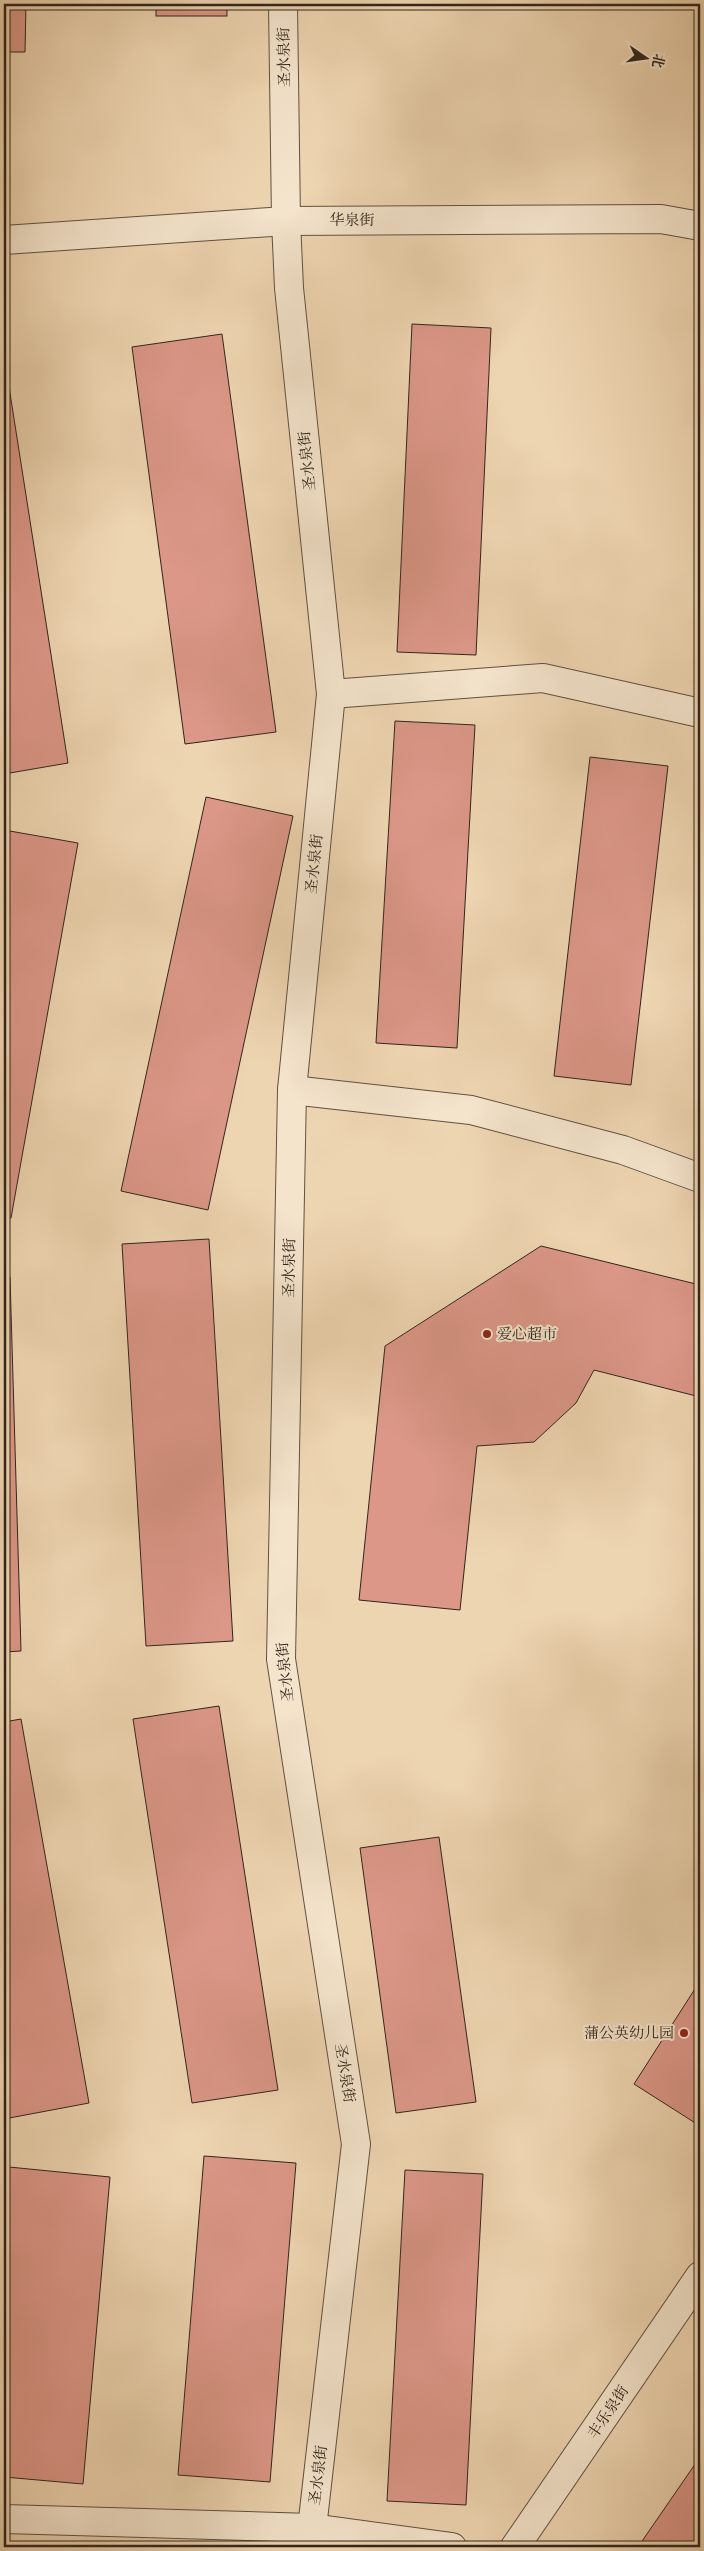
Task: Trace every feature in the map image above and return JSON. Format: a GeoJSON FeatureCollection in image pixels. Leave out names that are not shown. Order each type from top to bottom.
{"type":"FeatureCollection","features":[{"type":"Feature","properties":{"kind":"street","name":"圣水泉街"},"geometry":{"type":"LineString","coordinates":[[283,4],[286,221],[290,288],[332,694],[292,1090],[281,1659],[356,2144],[312,2528]]}},
{"type":"Feature","properties":{"kind":"street","name":"华泉街"},"geometry":{"type":"LineString","coordinates":[[4,240],[286,221],[661,219],[700,226]]}},
{"type":"Feature","properties":{"kind":"street"},"geometry":{"type":"LineString","coordinates":[[332,694],[543,678],[700,713]]}},
{"type":"Feature","properties":{"kind":"street"},"geometry":{"type":"LineString","coordinates":[[292,1090],[471,1110],[623,1150],[700,1178]]}},
{"type":"Feature","properties":{"kind":"street","name":"丰乐泉街"},"geometry":{"type":"LineString","coordinates":[[515,2547],[700,2276]]}},
{"type":"Feature","properties":{"kind":"street"},"geometry":{"type":"LineString","coordinates":[[4,2519],[312,2528],[452,2547]]}},
{"type":"Feature","properties":{"kind":"building"},"geometry":{"type":"Polygon","coordinates":[[[4,4],[26,4],[25,52],[4,52],[4,4]]]}},
{"type":"Feature","properties":{"kind":"building"},"geometry":{"type":"Polygon","coordinates":[[[156,4],[227,4],[227,16],[156,16],[156,4]]]}},
{"type":"Feature","properties":{"kind":"building"},"geometry":{"type":"Polygon","coordinates":[[[412,324],[491,328],[476,655],[397,652],[412,324]]]}},
{"type":"Feature","properties":{"kind":"building"},"geometry":{"type":"Polygon","coordinates":[[[222,334],[276,732],[185,744],[132,347],[222,334]]]}},
{"type":"Feature","properties":{"kind":"building"},"geometry":{"type":"Polygon","coordinates":[[[7,374],[68,763],[4,774],[4,375],[7,374]]]}},
{"type":"Feature","properties":{"kind":"building"},"geometry":{"type":"Polygon","coordinates":[[[395,721],[475,725],[457,1048],[376,1043],[395,721]]]}},
{"type":"Feature","properties":{"kind":"building"},"geometry":{"type":"Polygon","coordinates":[[[590,757],[668,766],[631,1085],[554,1076],[590,757]]]}},
{"type":"Feature","properties":{"kind":"building"},"geometry":{"type":"Polygon","coordinates":[[[206,797],[293,816],[208,1210],[121,1191],[206,797]]]}},
{"type":"Feature","properties":{"kind":"building"},"geometry":{"type":"Polygon","coordinates":[[[4,830],[78,843],[11,1218],[4,1217],[4,830]]]}},
{"type":"Feature","properties":{"kind":"building"},"geometry":{"type":"Polygon","coordinates":[[[209,1239],[233,1641],[146,1646],[122,1244],[209,1239]]]}},
{"type":"Feature","properties":{"kind":"building"},"geometry":{"type":"Polygon","coordinates":[[[541,1246],[700,1285],[700,1397],[594,1370],[576,1403],[534,1442],[477,1446],[460,1610],[359,1600],[385,1346],[541,1246]]]}},
{"type":"Feature","properties":{"kind":"building"},"geometry":{"type":"Polygon","coordinates":[[[4,1277],[10,1277],[21,1651],[4,1652],[4,1277]]]}},
{"type":"Feature","properties":{"kind":"building"},"geometry":{"type":"Polygon","coordinates":[[[219,1706],[278,2090],[192,2103],[133,1719],[219,1706]]]}},
{"type":"Feature","properties":{"kind":"building"},"geometry":{"type":"Polygon","coordinates":[[[21,1719],[89,2103],[4,2119],[4,1722],[21,1719]]]}},
{"type":"Feature","properties":{"kind":"building"},"geometry":{"type":"Polygon","coordinates":[[[439,1837],[476,2102],[396,2113],[360,1848],[439,1837]]]}},
{"type":"Feature","properties":{"kind":"building","name":"蒲公英幼儿园"},"geometry":{"type":"Polygon","coordinates":[[[700,1981],[700,2126],[634,2084],[700,1981]]]}},
{"type":"Feature","properties":{"kind":"building"},"geometry":{"type":"Polygon","coordinates":[[[204,2156],[296,2163],[270,2482],[178,2475],[204,2156]]]}},
{"type":"Feature","properties":{"kind":"building"},"geometry":{"type":"Polygon","coordinates":[[[9,2167],[110,2177],[83,2484],[4,2477],[4,2223],[9,2167]]]}},
{"type":"Feature","properties":{"kind":"building"},"geometry":{"type":"Polygon","coordinates":[[[405,2170],[483,2174],[466,2505],[387,2501],[405,2170]]]}},
{"type":"Feature","properties":{"kind":"building"},"geometry":{"type":"Polygon","coordinates":[[[700,2457],[700,2547],[638,2547],[700,2457]]]}},
{"type":"Feature","properties":{"kind":"place","name":"爱心超市"},"geometry":{"type":"Point","coordinates":[487,1334]}},
{"type":"Feature","properties":{"kind":"place","name":"蒲公英幼儿园"},"geometry":{"type":"Point","coordinates":[684,2033]}}]}
